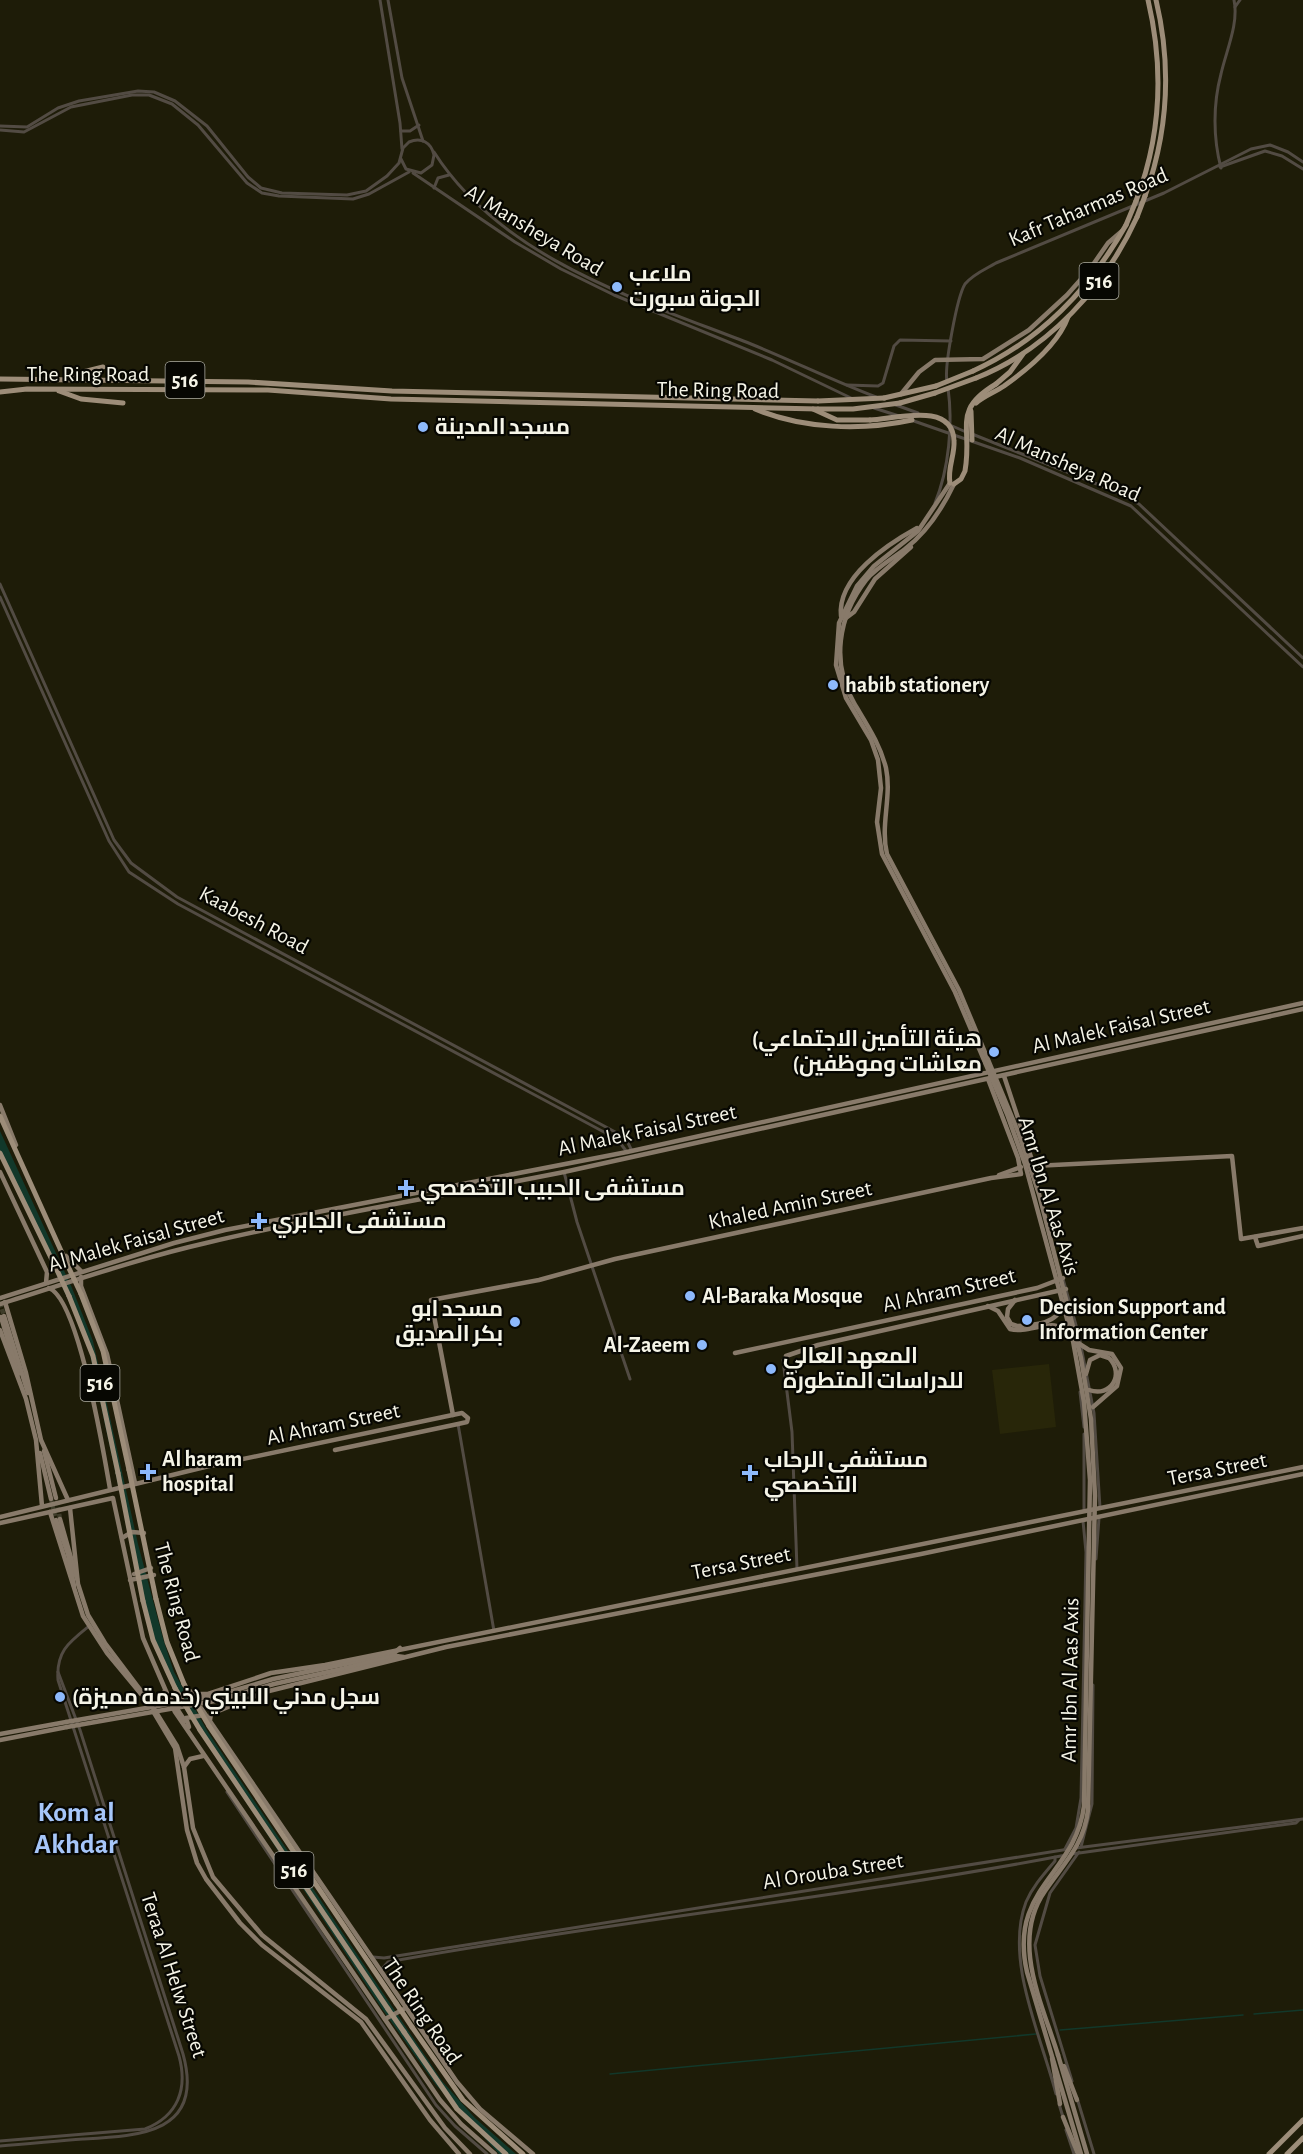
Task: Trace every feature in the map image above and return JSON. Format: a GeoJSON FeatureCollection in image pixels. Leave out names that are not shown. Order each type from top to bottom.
{"type":"FeatureCollection","features":[{"type":"Feature","properties":{"kind":"highway","name":"The Ring Road"},"geometry":{"type":"LineString","coordinates":[[0,379],[83,378],[268,382],[420,392],[818,401],[884,398],[936,386],[973,371],[1040,332],[1084,288],[1126,225],[1149,162],[1156,121],[1157,55],[1148,0]]}},
{"type":"Feature","properties":{"kind":"highway","name":"The Ring Road"},"geometry":{"type":"LineString","coordinates":[[0,392],[55,389],[268,390],[391,399],[815,409],[853,409],[900,403],[935,393],[976,378],[1024,352],[1069,316],[1110,265],[1137,217],[1159,151],[1164,122],[1166,59],[1156,0]]}},
{"type":"Feature","properties":{"kind":"highway"},"geometry":{"type":"LineString","coordinates":[[972,437],[970,415],[975,404],[1012,380],[1048,348],[1061,333],[1069,316]]}},
{"type":"Feature","properties":{"kind":"highway"},"geometry":{"type":"LineString","coordinates":[[815,409],[837,420],[870,420],[927,414],[946,422],[951,427],[954,441],[952,483],[962,480],[965,471],[968,408],[978,395],[1010,372],[1024,352]]}},
{"type":"Feature","properties":{"kind":"highway"},"geometry":{"type":"LineString","coordinates":[[60,378],[103,367]]}},
{"type":"Feature","properties":{"kind":"highway"},"geometry":{"type":"LineString","coordinates":[[55,389],[81,399],[123,403]]}},
{"type":"Feature","properties":{"kind":"highway"},"geometry":{"type":"LineString","coordinates":[[751,407],[778,417],[812,424],[876,425],[912,420]]}},
{"type":"Feature","properties":{"kind":"highway","name":"The Ring Road"},"geometry":{"type":"LineString","coordinates":[[0,1116],[99,1339],[111,1382],[161,1621],[184,1684],[203,1718],[450,2083],[478,2115],[522,2154]]}},
{"type":"Feature","properties":{"kind":"highway","name":"The Ring Road"},"geometry":{"type":"LineString","coordinates":[[0,1153],[74,1306],[90,1346],[100,1384],[146,1614],[169,1676],[195,1722],[442,2090],[465,2117],[506,2154]]}},
{"type":"Feature","properties":{"kind":"highway"},"geometry":{"type":"LineString","coordinates":[[1269,2154],[1303,2120]]}},
{"type":"Feature","properties":{"kind":"highway"},"geometry":{"type":"LineString","coordinates":[[1287,2154],[1303,2138]]}},
{"type":"Feature","properties":{"kind":"main road"},"geometry":{"type":"LineString","coordinates":[[900,395],[923,368],[935,360],[983,359],[1029,330],[1058,305],[1084,276],[1108,243],[1122,231]]}},
{"type":"Feature","properties":{"kind":"main road","name":"Amr Ibn Al Aas Axis"},"geometry":{"type":"LineString","coordinates":[[952,483],[921,533],[866,581],[844,617],[836,644],[837,671],[846,698],[871,740],[878,759],[881,788],[877,822],[882,854],[954,992],[1000,1096],[1025,1164],[1076,1342],[1084,1402],[1090,1488],[1084,1806],[1080,1828],[1072,1847],[1034,1898],[1027,1918],[1024,1945],[1027,1971],[1087,2154]]}},
{"type":"Feature","properties":{"kind":"main road"},"geometry":{"type":"LineString","coordinates":[[911,547],[875,579],[854,612],[844,617],[844,598],[854,579],[872,559],[917,528]]}},
{"type":"Feature","properties":{"kind":"main road","name":"Amr Ibn Al Aas Axis"},"geometry":{"type":"LineString","coordinates":[[844,617],[840,644],[841,669],[851,697],[872,731],[884,762],[887,792],[884,835],[887,854],[959,990],[1012,1116],[1039,1194],[1085,1379],[1093,1436],[1095,1496],[1088,1810],[1078,1846],[1039,1901],[1029,1937],[1032,1971],[1055,2055],[1078,2154]]}},
{"type":"Feature","properties":{"kind":"main road","name":"Al Malek Faisal Street"},"geometry":{"type":"LineString","coordinates":[[950,1085],[1303,1003]]}},
{"type":"Feature","properties":{"kind":"main road","name":"Al Malek Faisal Street"},"geometry":{"type":"LineString","coordinates":[[78,1275],[399,1199],[944,1086],[1004,1076],[1303,1009]]}},
{"type":"Feature","properties":{"kind":"main road"},"geometry":{"type":"LineString","coordinates":[[1251,1014],[1253,1021]]}},
{"type":"Feature","properties":{"kind":"main road"},"geometry":{"type":"LineString","coordinates":[[1004,1076],[1034,1166],[1232,1156],[1241,1239],[1303,1228]]}},
{"type":"Feature","properties":{"kind":"main road"},"geometry":{"type":"LineString","coordinates":[[988,1079],[1021,1167]]}},
{"type":"Feature","properties":{"kind":"main road","name":"Al Malek Faisal Street"},"geometry":{"type":"LineString","coordinates":[[0,1310],[2,1300],[174,1243],[244,1226],[564,1172],[944,1086]]}},
{"type":"Feature","properties":{"kind":"main road"},"geometry":{"type":"LineString","coordinates":[[996,1099],[1001,1090],[1008,1093]]}},
{"type":"Feature","properties":{"kind":"main road"},"geometry":{"type":"LineString","coordinates":[[0,1104],[50,1224],[78,1275],[107,1354],[134,1483]]}},
{"type":"Feature","properties":{"kind":"main road","name":"Khaled Amin Street"},"geometry":{"type":"LineString","coordinates":[[453,1415],[431,1300],[530,1282],[1022,1173],[1021,1167],[994,1178]]}},
{"type":"Feature","properties":{"kind":"main road"},"geometry":{"type":"LineString","coordinates":[[0,1172],[47,1272],[47,1286],[59,1296],[81,1350],[110,1489]]}},
{"type":"Feature","properties":{"kind":"main road"},"geometry":{"type":"LineString","coordinates":[[244,1226],[245,1234]]}},
{"type":"Feature","properties":{"kind":"main road"},"geometry":{"type":"LineString","coordinates":[[1255,1237],[1258,1246],[1303,1236]]}},
{"type":"Feature","properties":{"kind":"main road","name":"Al Ahram Street"},"geometry":{"type":"LineString","coordinates":[[735,1353],[1036,1288],[1063,1278]]}},
{"type":"Feature","properties":{"kind":"main road","name":"Al Ahram Street"},"geometry":{"type":"LineString","coordinates":[[786,1356],[835,1341],[1066,1289]]}},
{"type":"Feature","properties":{"kind":"main road"},"geometry":{"type":"LineString","coordinates":[[2,1300],[26,1373],[28,1399]]}},
{"type":"Feature","properties":{"kind":"main road"},"geometry":{"type":"LineString","coordinates":[[1015,1300],[1008,1309],[1007,1317],[1010,1323],[1017,1326],[1056,1318],[1064,1301]]}},
{"type":"Feature","properties":{"kind":"main road"},"geometry":{"type":"LineString","coordinates":[[988,1306],[998,1311],[1010,1329],[1021,1331],[1058,1325],[1065,1328],[1076,1342],[1089,1350],[1112,1354],[1121,1368],[1117,1386],[1093,1407]]}},
{"type":"Feature","properties":{"kind":"main road"},"geometry":{"type":"LineString","coordinates":[[2,1316],[28,1399],[53,1498]]}},
{"type":"Feature","properties":{"kind":"main road"},"geometry":{"type":"LineString","coordinates":[[0,1330],[28,1399]]}},
{"type":"Feature","properties":{"kind":"main road"},"geometry":{"type":"LineString","coordinates":[[845,1330],[847,1339]]}},
{"type":"Feature","properties":{"kind":"main road"},"geometry":{"type":"LineString","coordinates":[[833,1333],[835,1341]]}},
{"type":"Feature","properties":{"kind":"main road"},"geometry":{"type":"LineString","coordinates":[[1085,1379],[1089,1363],[1094,1357],[1105,1356],[1114,1362],[1117,1376],[1112,1386],[1103,1391],[1089,1390]]}},
{"type":"Feature","properties":{"kind":"main road","name":"Al Ahram Street"},"geometry":{"type":"LineString","coordinates":[[0,1516],[134,1483],[462,1413],[467,1417],[467,1422],[335,1450]]}},
{"type":"Feature","properties":{"kind":"main road"},"geometry":{"type":"LineString","coordinates":[[409,1425],[412,1435]]}},
{"type":"Feature","properties":{"kind":"main road"},"geometry":{"type":"LineString","coordinates":[[39,1441],[68,1500]]}},
{"type":"Feature","properties":{"kind":"main road"},"geometry":{"type":"LineString","coordinates":[[39,1441],[42,1506]]}},
{"type":"Feature","properties":{"kind":"main road","name":"Tersa Street"},"geometry":{"type":"LineString","coordinates":[[188,1689],[198,1695],[271,1673],[325,1665],[1303,1467]]}},
{"type":"Feature","properties":{"kind":"main road","name":"Tersa Street"},"geometry":{"type":"LineString","coordinates":[[207,1716],[224,1707],[265,1692],[446,1647],[921,1554],[1303,1474]]}},
{"type":"Feature","properties":{"kind":"main road"},"geometry":{"type":"LineString","coordinates":[[0,1523],[113,1498],[143,1638],[174,1712],[422,2074],[454,2117],[491,2153]]}},
{"type":"Feature","properties":{"kind":"main road"},"geometry":{"type":"LineString","coordinates":[[70,1508],[76,1586],[99,1635],[152,1704],[177,1746],[184,1767],[193,1828],[213,1877],[262,1935],[362,2014],[445,2128],[470,2154]]}},
{"type":"Feature","properties":{"kind":"main road"},"geometry":{"type":"LineString","coordinates":[[51,1512],[69,1579],[76,1586]]}},
{"type":"Feature","properties":{"kind":"main road"},"geometry":{"type":"LineString","coordinates":[[58,1520],[88,1627],[150,1706],[175,1748],[187,1830],[197,1863],[206,1879],[240,1923],[262,1945],[361,2022],[430,2120],[459,2154]]}},
{"type":"Feature","properties":{"kind":"main road"},"geometry":{"type":"LineString","coordinates":[[122,1538],[132,1532],[144,1533],[169,1642],[188,1689],[457,2082],[472,2101],[533,2154]]}},
{"type":"Feature","properties":{"kind":"main road"},"geometry":{"type":"LineString","coordinates":[[932,1542],[930,1548],[939,1550]]}},
{"type":"Feature","properties":{"kind":"main road"},"geometry":{"type":"LineString","coordinates":[[912,1546],[920,1549],[921,1554]]}},
{"type":"Feature","properties":{"kind":"main road"},"geometry":{"type":"LineString","coordinates":[[128,1573],[148,1571],[152,1568]]}},
{"type":"Feature","properties":{"kind":"main road"},"geometry":{"type":"LineString","coordinates":[[130,1580],[154,1575]]}},
{"type":"Feature","properties":{"kind":"main road"},"geometry":{"type":"LineString","coordinates":[[569,1615],[568,1620],[577,1621]]}},
{"type":"Feature","properties":{"kind":"main road"},"geometry":{"type":"LineString","coordinates":[[549,1619],[556,1621],[556,1625]]}},
{"type":"Feature","properties":{"kind":"main road"},"geometry":{"type":"LineString","coordinates":[[0,1734],[215,1701],[267,1685],[393,1654],[400,1648]]}},
{"type":"Feature","properties":{"kind":"main road"},"geometry":{"type":"LineString","coordinates":[[341,1667],[396,1656],[406,1658]]}},
{"type":"Feature","properties":{"kind":"main road"},"geometry":{"type":"LineString","coordinates":[[220,1690],[218,1702],[224,1707]]}},
{"type":"Feature","properties":{"kind":"main road"},"geometry":{"type":"LineString","coordinates":[[152,1704],[161,1702],[165,1691]]}},
{"type":"Feature","properties":{"kind":"main road"},"geometry":{"type":"LineString","coordinates":[[165,1691],[189,1727]]}},
{"type":"Feature","properties":{"kind":"main road"},"geometry":{"type":"LineString","coordinates":[[179,1712],[207,1716]]}},
{"type":"Feature","properties":{"kind":"main road"},"geometry":{"type":"LineString","coordinates":[[188,1715],[186,1719],[191,1735]]}},
{"type":"Feature","properties":{"kind":"main road"},"geometry":{"type":"LineString","coordinates":[[0,1740],[67,1725]]}},
{"type":"Feature","properties":{"kind":"main road"},"geometry":{"type":"LineString","coordinates":[[184,1767],[192,1757],[203,1756]]}},
{"type":"Feature","properties":{"kind":"main road"},"geometry":{"type":"LineString","coordinates":[[385,2019],[408,2009]]}},
{"type":"Feature","properties":{"kind":"main road"},"geometry":{"type":"LineString","coordinates":[[389,2025],[408,2009]]}},
{"type":"Feature","properties":{"kind":"main road"},"geometry":{"type":"LineString","coordinates":[[1055,2055],[1077,2100]]}},
{"type":"Feature","properties":{"kind":"main road"},"geometry":{"type":"LineString","coordinates":[[1055,2055],[1060,2104]]}},
{"type":"Feature","properties":{"kind":"main road"},"geometry":{"type":"LineString","coordinates":[[411,2081],[422,2074]]}},
{"type":"Feature","properties":{"kind":"main road"},"geometry":{"type":"LineString","coordinates":[[1064,2117],[1078,2154]]}},
{"type":"Feature","properties":{"kind":"street"},"geometry":{"type":"LineString","coordinates":[[0,128],[27,127],[69,104],[143,91],[171,98],[203,122],[251,180],[269,191],[359,194],[387,176],[401,159],[402,151],[401,131],[380,0]]}},
{"type":"Feature","properties":{"kind":"street"},"geometry":{"type":"LineString","coordinates":[[0,128],[24,132],[71,107],[144,95],[164,99],[176,106],[209,135],[250,185],[266,194],[356,198],[411,172],[421,173],[430,168],[434,162],[434,152],[423,141],[402,78],[388,0]]}},
{"type":"Feature","properties":{"kind":"street"},"geometry":{"type":"LineString","coordinates":[[1220,166],[1216,144],[1216,100],[1235,7],[1234,0]]}},
{"type":"Feature","properties":{"kind":"street"},"geometry":{"type":"LineString","coordinates":[[1235,7],[1240,0]]}},
{"type":"Feature","properties":{"kind":"street"},"geometry":{"type":"LineString","coordinates":[[401,131],[412,130],[419,125]]}},
{"type":"Feature","properties":{"kind":"street"},"geometry":{"type":"LineString","coordinates":[[402,151],[412,141],[423,141]]}},
{"type":"Feature","properties":{"kind":"street","name":"Kafr Taharmas Road"},"geometry":{"type":"LineString","coordinates":[[951,341],[963,289],[971,277],[996,263],[1158,196],[1251,149],[1270,145],[1288,152],[1303,162]]}},
{"type":"Feature","properties":{"kind":"street","name":"Al Mansheya Road"},"geometry":{"type":"LineString","coordinates":[[434,152],[451,176],[479,206],[502,225],[579,272],[633,297],[787,358],[844,385],[949,425],[1136,510],[1303,667]]}},
{"type":"Feature","properties":{"kind":"street","name":"Kafr Taharmas Road"},"geometry":{"type":"LineString","coordinates":[[1220,166],[1265,152],[1282,156],[1303,169]]}},
{"type":"Feature","properties":{"kind":"street"},"geometry":{"type":"LineString","coordinates":[[401,159],[411,172]]}},
{"type":"Feature","properties":{"kind":"street","name":"Al Mansheya Road"},"geometry":{"type":"LineString","coordinates":[[411,172],[515,242],[561,269],[614,295],[772,360],[840,393],[912,420],[972,437],[1112,490],[1139,504],[1303,658]]}},
{"type":"Feature","properties":{"kind":"street"},"geometry":{"type":"LineString","coordinates":[[434,188],[438,178],[451,176]]}},
{"type":"Feature","properties":{"kind":"street"},"geometry":{"type":"LineString","coordinates":[[840,393],[844,385],[878,386],[885,381],[894,346],[898,340],[951,341],[946,358],[949,432],[938,495],[930,513],[917,528]]}},
{"type":"Feature","properties":{"kind":"street"},"geometry":{"type":"LineString","coordinates":[[938,495],[946,487],[951,489],[951,496]]}},
{"type":"Feature","properties":{"kind":"street"},"geometry":{"type":"LineString","coordinates":[[1136,510],[1139,504]]}},
{"type":"Feature","properties":{"kind":"street","name":"Kaabesh Road"},"geometry":{"type":"LineString","coordinates":[[0,584],[110,841],[129,872],[142,884],[621,1141],[629,1151]]}},
{"type":"Feature","properties":{"kind":"street","name":"Kaabesh Road"},"geometry":{"type":"LineString","coordinates":[[0,597],[114,840],[134,866],[177,897],[589,1117],[622,1136],[629,1151]]}},
{"type":"Feature","properties":{"kind":"street"},"geometry":{"type":"LineString","coordinates":[[129,872],[134,866]]}},
{"type":"Feature","properties":{"kind":"street"},"geometry":{"type":"LineString","coordinates":[[586,1122],[589,1117]]}},
{"type":"Feature","properties":{"kind":"street"},"geometry":{"type":"LineString","coordinates":[[564,1172],[572,1205],[630,1379]]}},
{"type":"Feature","properties":{"kind":"street"},"geometry":{"type":"LineString","coordinates":[[1063,1278],[1093,1407],[1098,1502],[1102,1509]]}},
{"type":"Feature","properties":{"kind":"street"},"geometry":{"type":"LineString","coordinates":[[1059,1290],[1078,1372],[1084,1437],[1086,1503],[1083,1513]]}},
{"type":"Feature","properties":{"kind":"street"},"geometry":{"type":"LineString","coordinates":[[786,1356],[783,1360],[792,1425],[797,1569]]}},
{"type":"Feature","properties":{"kind":"street"},"geometry":{"type":"LineString","coordinates":[[458,1424],[494,1631]]}},
{"type":"Feature","properties":{"kind":"street"},"geometry":{"type":"LineString","coordinates":[[1086,1503],[1093,1505],[1098,1502]]}},
{"type":"Feature","properties":{"kind":"street"},"geometry":{"type":"LineString","coordinates":[[1069,1842],[1082,1845],[1092,1809],[1097,1527],[1101,1516]]}},
{"type":"Feature","properties":{"kind":"street"},"geometry":{"type":"LineString","coordinates":[[1064,1851],[1079,1812],[1086,1528],[1082,1520]]}},
{"type":"Feature","properties":{"kind":"street"},"geometry":{"type":"LineString","coordinates":[[1086,1528],[1092,1524],[1097,1527]]}},
{"type":"Feature","properties":{"kind":"street","name":"Teraa Al Helw Street"},"geometry":{"type":"LineString","coordinates":[[0,2144],[137,2131],[153,2126],[172,2111],[183,2089],[178,2045],[64,1701],[58,1672],[58,1660],[63,1648],[88,1627]]}},
{"type":"Feature","properties":{"kind":"street"},"geometry":{"type":"LineString","coordinates":[[1083,1719],[1093,1719]]}},
{"type":"Feature","properties":{"kind":"street"},"geometry":{"type":"LineString","coordinates":[[203,1756],[417,2077],[450,2121],[491,2153]]}},
{"type":"Feature","properties":{"kind":"street","name":"Al Orouba Street"},"geometry":{"type":"LineString","coordinates":[[373,1957],[398,1958],[1010,1860],[1064,1851],[1082,1845],[1301,1820]]}},
{"type":"Feature","properties":{"kind":"street","name":"Al Orouba Street"},"geometry":{"type":"LineString","coordinates":[[552,1933],[1055,1859],[1079,1852],[1296,1823],[1301,1820]]}},
{"type":"Feature","properties":{"kind":"street"},"geometry":{"type":"LineString","coordinates":[[1079,1852],[1050,1893],[1038,1928],[1035,1951],[1040,1976],[1094,2154]]}},
{"type":"Feature","properties":{"kind":"street"},"geometry":{"type":"LineString","coordinates":[[1069,1868],[1065,1859],[1055,1859],[1029,1896],[1021,1922],[1019,1947],[1033,2013],[1064,2117],[1078,2154]]}},
{"type":"Feature","properties":{"kind":"street"},"geometry":{"type":"LineString","coordinates":[[1010,1860],[1011,1865]]}},
{"type":"Feature","properties":{"kind":"street","name":"Al Orouba Street"},"geometry":{"type":"LineString","coordinates":[[381,1970],[387,1963],[398,1958]]}},
{"type":"Feature","properties":{"kind":"shaded area"},"geometry":{"type":"Polygon","coordinates":[[[0,1131],[72,1288],[93,1341],[138,1544],[174,1672],[208,1732],[442,2081],[475,2118],[516,2154],[499,2154],[436,2085],[382,2009],[177,1697],[149,1629],[87,1341],[0,1152],[0,1131]]]}},
{"type":"Feature","properties":{"kind":"shaded area"},"geometry":{"type":"Polygon","coordinates":[[[1049,1364],[1056,1427],[1000,1434],[992,1370],[1049,1364]]]}},
{"type":"Feature","properties":{"kind":"waterway"},"geometry":{"type":"LineString","coordinates":[[1254,2014],[1303,2010]]}},
{"type":"Feature","properties":{"kind":"waterway"},"geometry":{"type":"LineString","coordinates":[[1060,2030],[1243,2015]]}},
{"type":"Feature","properties":{"kind":"waterway"},"geometry":{"type":"LineString","coordinates":[[610,2074],[1036,2034]]}},
{"type":"Feature","properties":{"kind":"tunnel"},"geometry":{"type":"LineString","coordinates":[[0,1303],[4,1316]]}},
{"type":"Feature","properties":{"kind":"tunnel"},"geometry":{"type":"LineString","coordinates":[[51,1499],[56,1520]]}},
{"type":"Feature","properties":{"kind":"tunnel"},"geometry":{"type":"LineString","coordinates":[[57,1501],[60,1519]]}},
{"type":"Feature","properties":{"kind":"place","name":"ملاعب الجونة سبورت"},"geometry":{"type":"Point","coordinates":[617,287]}},
{"type":"Feature","properties":{"kind":"place","name":"مسجد المدينة"},"geometry":{"type":"Point","coordinates":[423,427]}},
{"type":"Feature","properties":{"kind":"place","name":"habib stationery"},"geometry":{"type":"Point","coordinates":[833,685]}},
{"type":"Feature","properties":{"kind":"place","name":"(هيئة التأمين الاجتماعي (معاشات وموظفين"},"geometry":{"type":"Point","coordinates":[994,1052]}},
{"type":"Feature","properties":{"kind":"place","name":"مستشفى الحبيب التخصصي"},"geometry":{"type":"Point","coordinates":[406,1188]}},
{"type":"Feature","properties":{"kind":"place","name":"مستشفى الجابري"},"geometry":{"type":"Point","coordinates":[259,1221]}},
{"type":"Feature","properties":{"kind":"place","name":"Al-Baraka Mosque"},"geometry":{"type":"Point","coordinates":[690,1296]}},
{"type":"Feature","properties":{"kind":"place","name":"Decision Support and Information Center"},"geometry":{"type":"Point","coordinates":[1027,1320]}},
{"type":"Feature","properties":{"kind":"place","name":"مسجد ابو بكر الصديق"},"geometry":{"type":"Point","coordinates":[515,1322]}},
{"type":"Feature","properties":{"kind":"place","name":"Al-Zaeem"},"geometry":{"type":"Point","coordinates":[702,1345]}},
{"type":"Feature","properties":{"kind":"place","name":"المعهد العالي للدراسات المتطورة"},"geometry":{"type":"Point","coordinates":[771,1369]}},
{"type":"Feature","properties":{"kind":"place","name":"Al haram hospital"},"geometry":{"type":"Point","coordinates":[148,1472]}},
{"type":"Feature","properties":{"kind":"place","name":"مستشفى الرحاب التخصصي"},"geometry":{"type":"Point","coordinates":[750,1473]}},
{"type":"Feature","properties":{"kind":"place","name":"سجل مدني اللبيني (خدمة مميزة)"},"geometry":{"type":"Point","coordinates":[60,1697]}},
{"type":"Feature","properties":{"kind":"district","name":"Kom al Akhdar"},"geometry":{"type":"Point","coordinates":[76,1829]}}]}
